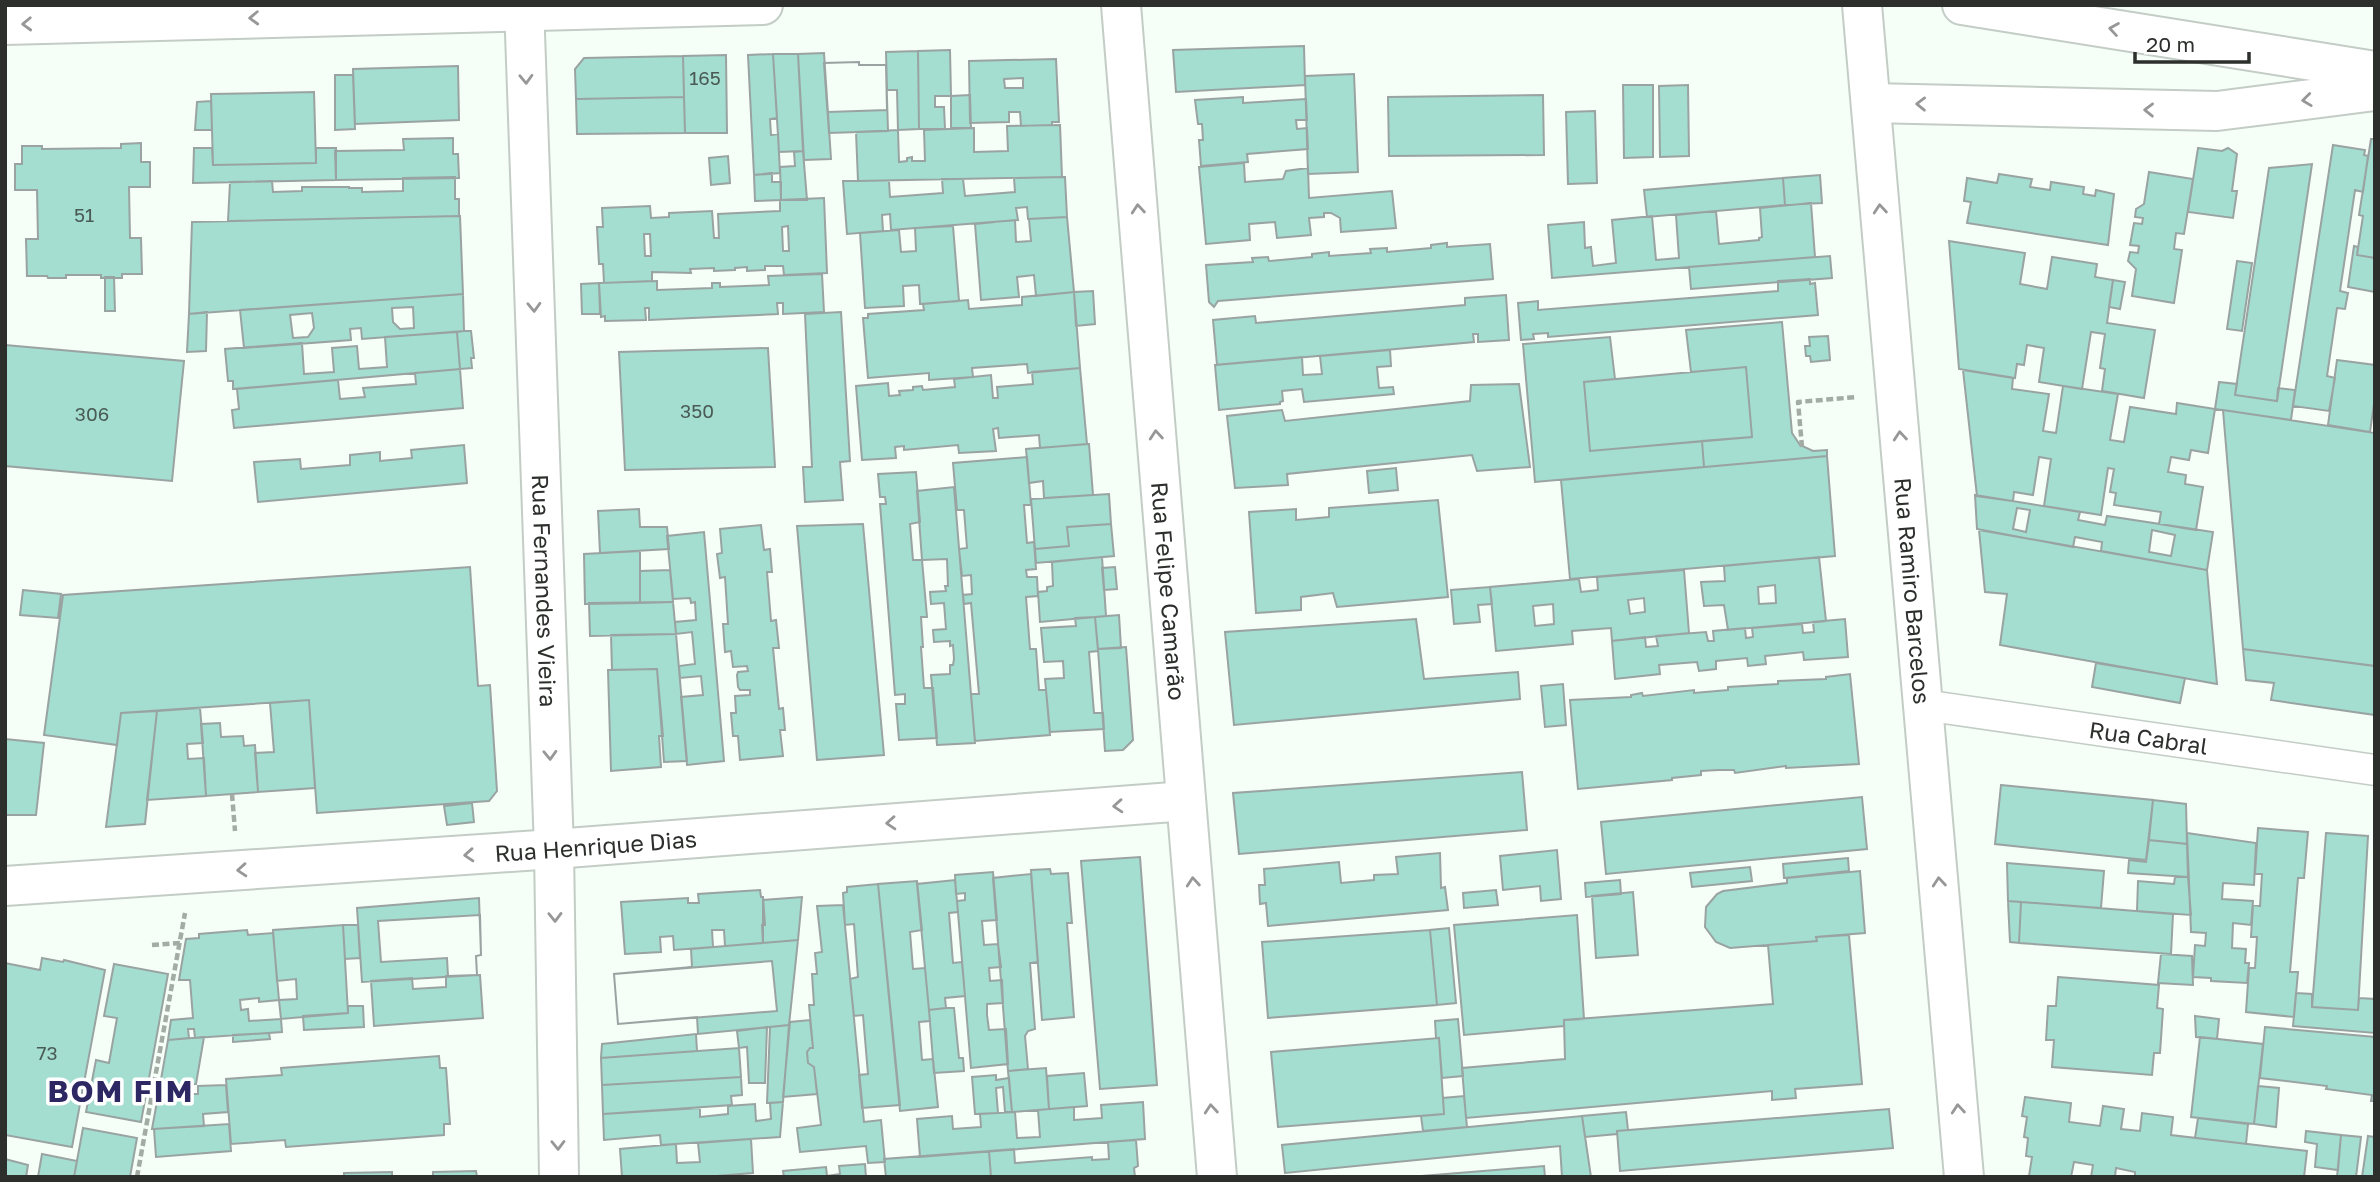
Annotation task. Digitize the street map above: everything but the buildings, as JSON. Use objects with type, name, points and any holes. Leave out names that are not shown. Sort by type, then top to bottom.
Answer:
[{"type":"street","points":[[5,25],[524,8],[763,5]]},
{"type":"street","name":"Rua Felipe Camarão","points":[[1121,5],[1217,1177]]},
{"type":"street","name":"Rua Ramiro Barcelos","points":[[1863,5],[1964,1177]]},
{"type":"street","points":[[1962,5],[2375,71]]},
{"type":"street","name":"Rua Fernandes Vieira","points":[[524,8],[554,849],[559,1177]]},
{"type":"street","points":[[1870,90],[2217,111],[2375,92]]},
{"type":"street","name":"Rua Cabral","points":[[1923,705],[2375,770]]},
{"type":"street","name":"Rua Henrique Dias","points":[[5,886],[554,849],[1186,801]]},
{"type":"path","points":[[1802,447],[1798,402],[1896,394]]},
{"type":"path","points":[[137,1177],[180,943],[152,945]]},
{"type":"district","name":"BOM FIM","points":[[121,1091]]}]
